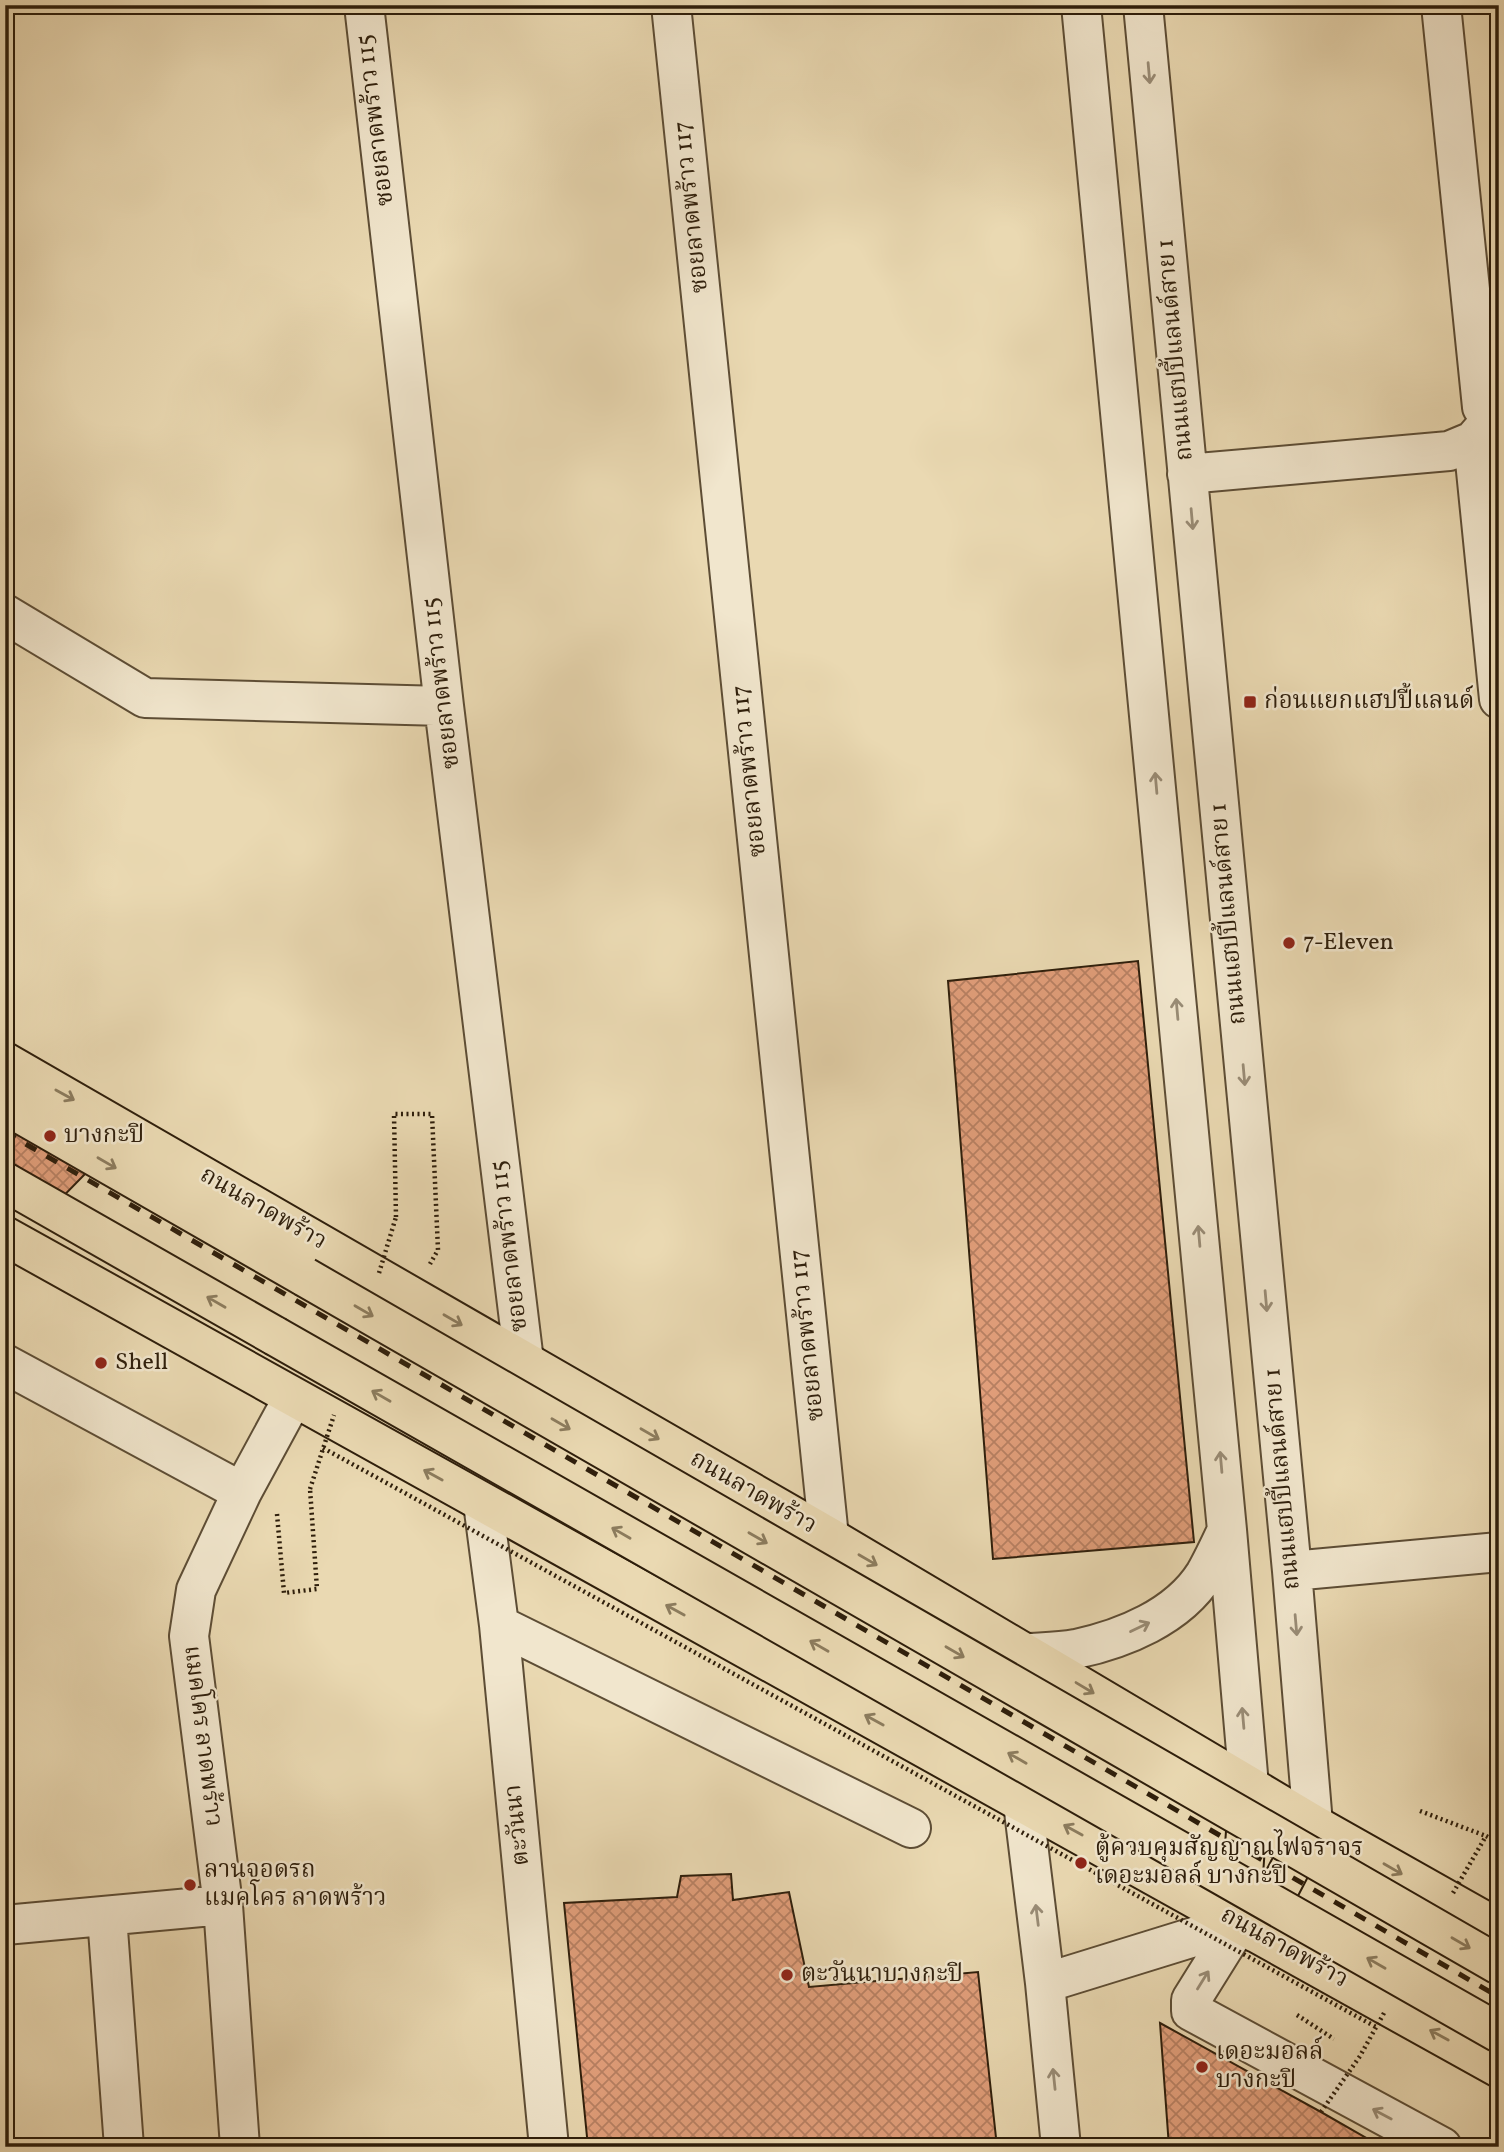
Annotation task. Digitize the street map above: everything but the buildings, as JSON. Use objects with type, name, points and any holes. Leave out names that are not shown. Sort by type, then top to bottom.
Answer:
[{"type":"main road","name":"ถนนลาดพร้าว","points":[[5,1062],[829,1537],[1313,1824],[1499,1930]]},
{"type":"main road","points":[[5,1105],[1499,1965]]},
{"type":"main road","points":[[5,1182],[1499,2033]]},
{"type":"main road","name":"ถนนลาดพร้าว","points":[[5,1236],[1499,2068]]},
{"type":"main road","points":[[1248,1928],[1249,1786]]},
{"type":"main road","points":[[1248,1928],[1313,1824]]},
{"type":"street","name":"ซอยลาดพร้าว 115","points":[[363,5],[444,706],[524,1361]]},
{"type":"street","name":"ซอยลาดพร้าว 117","points":[[671,5],[829,1537]]},
{"type":"street","points":[[1081,5],[1227,1530],[1249,1786]]},
{"type":"street","name":"ถนนแฮปปี้แลนด์สาย 1","points":[[1143,5],[1292,1571],[1313,1824]]},
{"type":"street","points":[[1187,474],[1449,451],[1473,441],[1498,412],[1482,407],[1441,5]]},
{"type":"street","points":[[1473,441],[1499,699]]},
{"type":"street","points":[[5,614],[145,698],[444,706]]},
{"type":"street","points":[[5,1364],[259,1497]]},
{"type":"street","name":"แมคโคร ลาดพร้าว","points":[[240,2147],[223,1905],[189,1636],[196,1590],[259,1497],[293,1398]]},
{"type":"street","name":"ตะวันนา","points":[[483,1503],[499,1625],[549,2147]]},
{"type":"street","points":[[1027,1653],[1073,1650],[1146,1625],[1180,1602],[1204,1576],[1227,1530]]},
{"type":"street","points":[[1292,1571],[1499,1552]]},
{"type":"street","points":[[499,1625],[911,1828]]},
{"type":"street","points":[[1023,1803],[1045,1983],[1061,2147]]},
{"type":"street","points":[[5,1926],[223,1905]]},
{"type":"street","points":[[107,1916],[124,2147]]},
{"type":"street","points":[[1045,1983],[1248,1928]]},
{"type":"street","points":[[1248,1928],[1191,2000],[1191,2011],[1442,2147]]},
{"type":"path","points":[[396,1217],[394,1114],[432,1114],[438,1251]]},
{"type":"path","points":[[323,1448],[1376,2027]]},
{"type":"path","points":[[259,1497],[284,1593],[317,1589],[310,1489]]},
{"type":"path","points":[[1420,1811],[1486,1836]]},
{"type":"path","points":[[1297,2015],[1339,2043]]},
{"type":"path","points":[[1349,2050],[1360,2056]]},
{"type":"railway","points":[[5,1132],[1499,1997]]},
{"type":"place","name":"ก่อนแยกแฮปปี้แลนด์","points":[[1250,702]]},
{"type":"place","name":"7-Eleven","points":[[1289,943]]},
{"type":"place","name":"บางกะปิ","points":[[50,1136]]},
{"type":"place","name":"Shell","points":[[101,1363]]},
{"type":"place","name":"ตู้ควบคุมสัญญาณไฟจราจร เดอะมอลล์ บางกะปิ","points":[[1081,1863]]},
{"type":"place","name":"ลานจอดรถ แมคโคร ลาดพร้าว","points":[[190,1885]]},
{"type":"place","name":"ตะวันนาบางกะปิ","points":[[787,1975]]},
{"type":"place","name":"เดอะมอลล์ บางกะปิ","points":[[1202,2067]]}]
